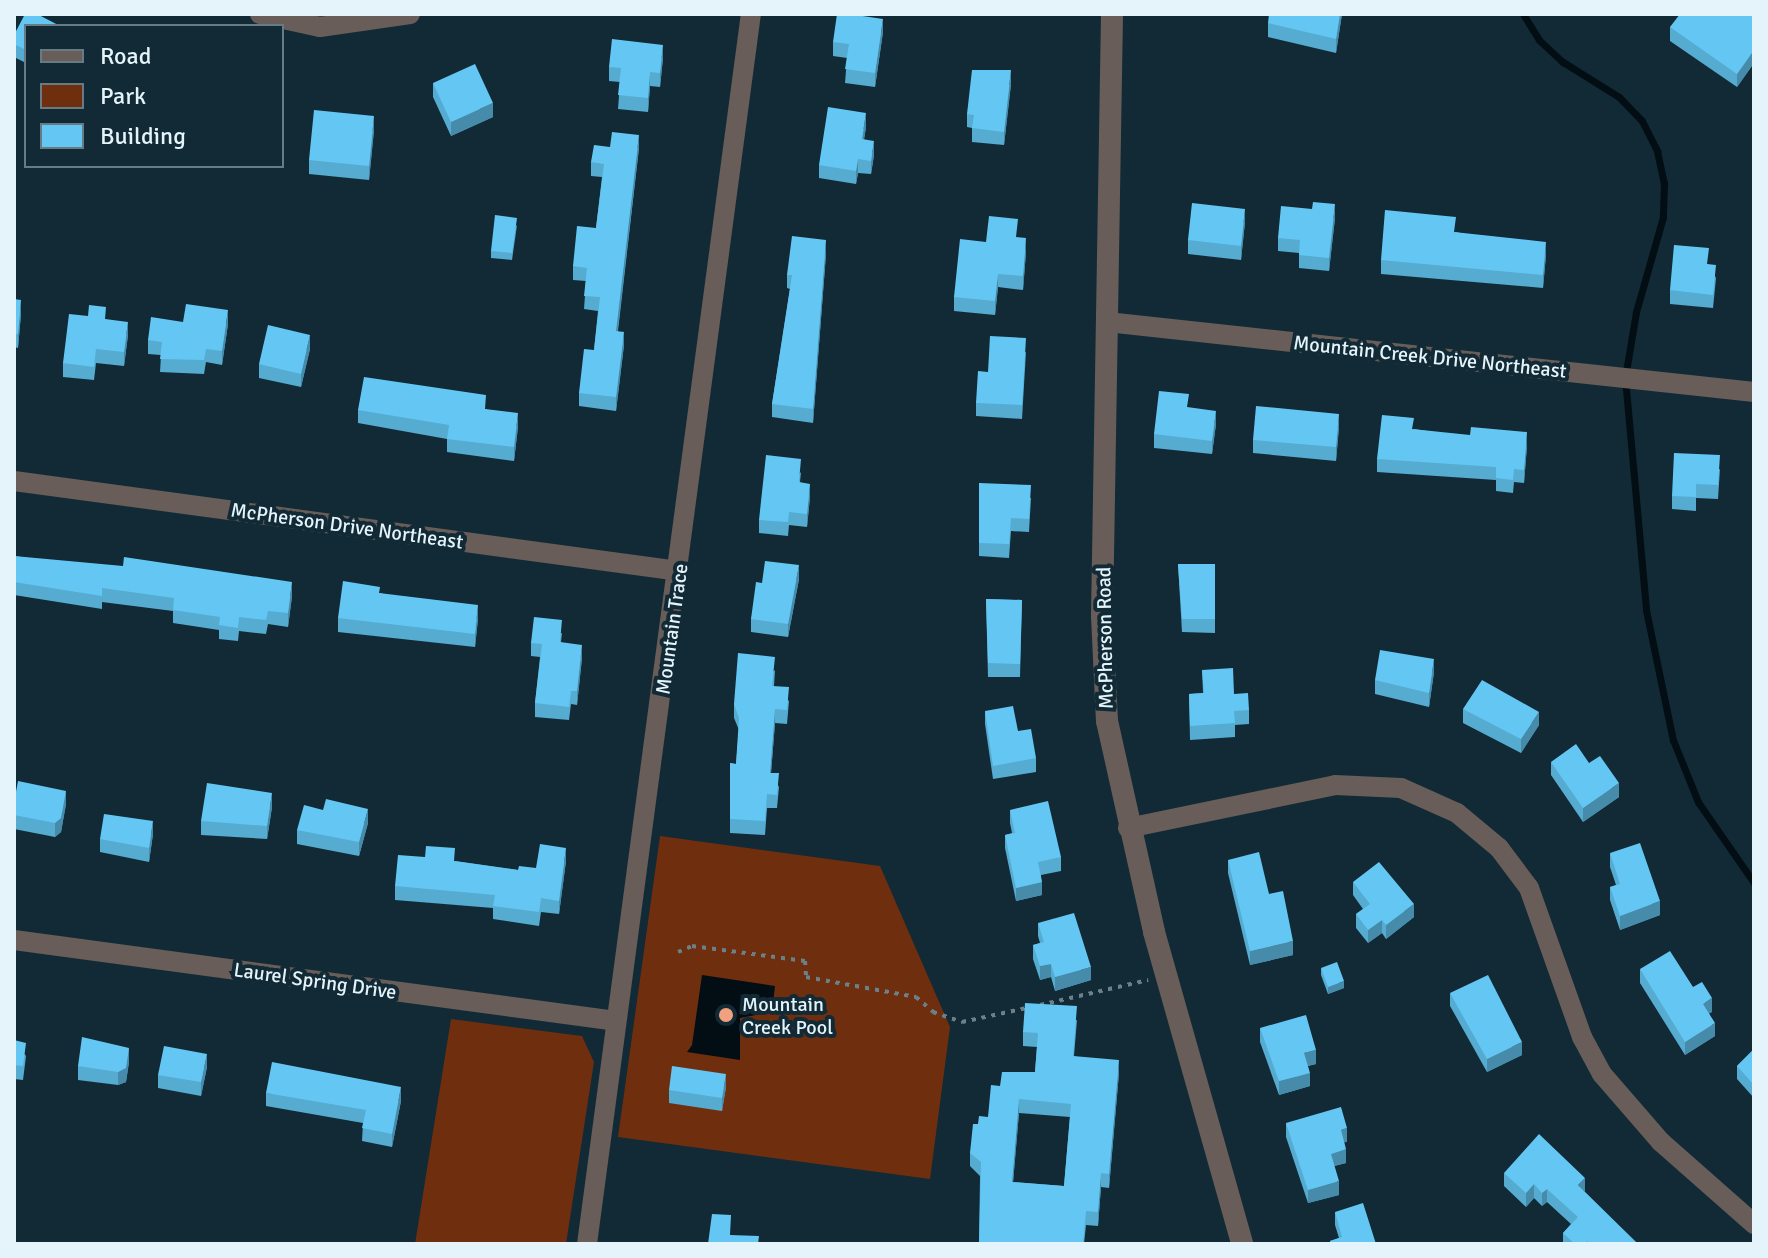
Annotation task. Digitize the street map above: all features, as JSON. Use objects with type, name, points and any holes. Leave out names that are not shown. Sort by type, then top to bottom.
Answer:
[{"type":"street","points":[[260,14],[320,27],[410,14]]},
{"type":"street","name":"Mountain Trace","points":[[587,1244],[680,571],[751,14]]},
{"type":"street","name":"McPherson Road","points":[[1112,14],[1103,671],[1128,828],[1166,976],[1242,1244]]},
{"type":"street","name":"Mountain Creek Drive Northeast","points":[[1107,322],[1754,392]]},
{"type":"street","name":"McPherson Drive Northeast","points":[[14,481],[680,571]]},
{"type":"street","points":[[1128,828],[1335,785],[1401,788],[1457,813],[1499,848],[1529,888],[1582,1037],[1602,1074],[1661,1142],[1754,1224]]},
{"type":"street","name":"Laurel Spring Drive","points":[[14,940],[616,1021]]},
{"type":"path","points":[[678,952],[692,946],[805,961],[806,977],[916,997],[933,1012],[962,1022],[1166,976]]},
{"type":"green space","points":[[660,836],[880,866],[950,1027],[930,1179],[618,1137]]},
{"type":"green space","points":[[451,1019],[582,1036],[594,1062],[566,1244],[415,1244]]},
{"type":"shaded area","name":"Mountain Creek Pool","points":[[702,975],[775,986],[772,1012],[740,1018],[740,1060],[687,1052],[692,1045]]},
{"type":"building","points":[[25,14],[37,14],[56,24],[24,24],[24,49],[14,44],[14,35]]},
{"type":"building","points":[[837,14],[883,19],[875,73],[845,69],[849,44],[833,42]]},
{"type":"building","points":[[1269,14],[1340,14],[1336,39],[1268,23]]},
{"type":"building","points":[[1680,14],[1750,14],[1754,17],[1754,50],[1737,74],[1670,27]]},
{"type":"building","points":[[612,39],[663,45],[660,73],[650,72],[648,98],[618,95],[621,68],[609,67]]},
{"type":"building","points":[[475,64],[493,103],[451,122],[433,83]]},
{"type":"building","points":[[972,70],[1011,70],[1004,132],[972,128],[974,115],[967,114]]},
{"type":"building","points":[[828,107],[866,113],[862,139],[874,141],[871,161],[858,159],[856,171],[819,165]]},
{"type":"building","points":[[314,110],[374,116],[369,166],[309,160]]},
{"type":"building","points":[[612,132],[639,135],[616,331],[624,332],[616,397],[579,393],[584,349],[594,350],[600,297],[584,296],[587,268],[573,266],[577,226],[596,228],[604,164],[591,162],[594,145],[610,147]]},
{"type":"building","points":[[1313,202],[1335,204],[1329,258],[1299,255],[1300,240],[1278,238],[1281,206],[1312,209]]},
{"type":"building","points":[[1192,203],[1245,209],[1241,246],[1188,240]]},
{"type":"building","points":[[1385,210],[1456,217],[1454,232],[1546,242],[1543,275],[1381,260]]},
{"type":"building","points":[[495,215],[517,218],[512,253],[491,251]]},
{"type":"building","points":[[989,216],[1018,219],[1016,237],[1026,238],[1023,276],[998,274],[995,301],[954,297],[960,239],[986,242]]},
{"type":"building","points":[[792,236],[826,240],[813,409],[772,404],[792,275],[787,275]]},
{"type":"building","points":[[1674,245],[1709,248],[1707,264],[1716,265],[1713,295],[1670,290]]},
{"type":"building","points":[[14,299],[21,300],[18,334],[14,334]]},
{"type":"building","points":[[186,304],[228,310],[222,351],[206,349],[204,360],[160,359],[162,342],[148,340],[151,317],[183,322]]},
{"type":"building","points":[[89,305],[106,307],[105,319],[128,322],[124,352],[96,349],[94,367],[63,363],[69,314],[88,316]]},
{"type":"building","points":[[268,325],[310,335],[301,374],[259,364]]},
{"type":"building","points":[[990,336],[1026,338],[1022,405],[976,403],[978,371],[988,372]]},
{"type":"building","points":[[364,377],[486,395],[485,409],[518,413],[514,447],[447,439],[449,425],[358,410]]},
{"type":"building","points":[[1159,391],[1189,394],[1187,407],[1216,411],[1212,441],[1154,434]]},
{"type":"building","points":[[1256,406],[1339,414],[1336,447],[1253,440]]},
{"type":"building","points":[[1382,415],[1414,418],[1412,429],[1470,435],[1471,427],[1527,432],[1524,470],[1514,469],[1513,480],[1496,478],[1496,467],[1377,459]]},
{"type":"building","points":[[1674,453],[1720,455],[1718,485],[1696,484],[1696,497],[1672,496]]},
{"type":"building","points":[[766,455],[801,459],[799,482],[810,484],[807,514],[789,512],[788,522],[759,520]]},
{"type":"building","points":[[979,483],[1031,485],[1029,519],[1011,518],[1009,544],[979,543]]},
{"type":"building","points":[[14,556],[123,566],[124,557],[292,582],[288,613],[268,611],[266,620],[239,617],[238,628],[219,625],[220,617],[173,610],[174,598],[102,588],[102,596],[14,582]]},
{"type":"building","points":[[765,561],[799,565],[788,624],[751,619],[756,582],[762,583]]},
{"type":"building","points":[[1178,564],[1215,564],[1215,619],[1182,619]]},
{"type":"building","points":[[343,581],[380,587],[379,593],[478,605],[475,634],[338,618]]},
{"type":"building","points":[[986,599],[1022,600],[1020,664],[988,663]]},
{"type":"building","points":[[534,617],[562,620],[560,642],[582,645],[577,691],[571,691],[569,707],[535,703],[542,644],[531,643]]},
{"type":"building","points":[[1380,650],[1434,659],[1429,693],[1375,680]]},
{"type":"building","points":[[738,653],[775,657],[772,686],[789,687],[787,710],[775,709],[770,773],[779,773],[777,795],[767,794],[765,821],[730,819],[730,763],[736,764],[739,718],[734,704]]},
{"type":"building","points":[[1233,668],[1234,694],[1248,693],[1249,710],[1234,711],[1235,723],[1190,726],[1189,694],[1204,693],[1202,670]]},
{"type":"building","points":[[1482,680],[1539,712],[1521,739],[1463,709]]},
{"type":"building","points":[[1013,706],[1018,731],[1031,729],[1036,758],[993,766],[985,711]]},
{"type":"building","points":[[1576,744],[1589,763],[1600,756],[1619,783],[1583,808],[1551,762]]},
{"type":"building","points":[[18,781],[66,791],[61,818],[55,823],[14,815]]},
{"type":"building","points":[[207,783],[272,793],[267,826],[201,821]]},
{"type":"building","points":[[326,799],[368,809],[359,842],[297,830],[304,805],[323,810]]},
{"type":"building","points":[[1048,801],[1061,857],[1038,862],[1042,882],[1016,888],[1005,835],[1015,833],[1010,810]]},
{"type":"building","points":[[104,814],[153,821],[149,848],[100,839]]},
{"type":"building","points":[[1640,843],[1660,901],[1620,916],[1610,887],[1620,884],[1610,853]]},
{"type":"building","points":[[540,844],[566,848],[559,901],[541,898],[539,912],[493,906],[495,895],[395,886],[398,855],[425,857],[426,846],[455,848],[454,861],[518,870],[519,866],[536,868]]},
{"type":"building","points":[[1259,852],[1269,894],[1283,891],[1293,941],[1250,951],[1228,860]]},
{"type":"building","points":[[1379,862],[1414,904],[1386,925],[1382,920],[1368,930],[1356,914],[1370,904],[1353,882]]},
{"type":"building","points":[[1074,913],[1091,967],[1055,977],[1051,964],[1040,966],[1033,945],[1044,942],[1038,923]]},
{"type":"building","points":[[1670,951],[1693,987],[1702,982],[1712,998],[1703,1004],[1715,1023],[1685,1042],[1640,969]]},
{"type":"building","points":[[1337,962],[1344,981],[1328,987],[1321,968]]},
{"type":"building","points":[[1488,975],[1522,1042],[1487,1059],[1450,993]]},
{"type":"building","points":[[1025,1003],[1077,1006],[1073,1056],[1119,1060],[1109,1174],[1101,1173],[1098,1212],[1086,1211],[1083,1244],[979,1244],[981,1162],[970,1153],[973,1124],[978,1124],[979,1116],[988,1117],[991,1085],[1000,1086],[1002,1072],[1035,1072],[1038,1033],[1023,1032]],"holes":[[[1019,1099],[1071,1104],[1064,1186],[1012,1182]]]},
{"type":"building","points":[[1306,1015],[1316,1050],[1304,1053],[1310,1073],[1279,1081],[1260,1028]]},
{"type":"building","points":[[82,1037],[129,1048],[126,1068],[118,1072],[78,1066]]},
{"type":"building","points":[[14,1040],[26,1043],[23,1066],[14,1065]]},
{"type":"building","points":[[164,1046],[207,1054],[201,1082],[158,1075]]},
{"type":"building","points":[[1754,1049],[1754,1085],[1737,1066]]},
{"type":"building","points":[[272,1062],[401,1087],[392,1134],[362,1128],[366,1110],[266,1093]]},
{"type":"building","points":[[672,1066],[726,1074],[722,1098],[669,1090]]},
{"type":"building","points":[[1341,1107],[1347,1128],[1341,1130],[1346,1149],[1331,1154],[1339,1181],[1308,1190],[1286,1123]]},
{"type":"building","points":[[1539,1134],[1585,1178],[1578,1185],[1638,1244],[1590,1244],[1587,1241],[1575,1244],[1563,1233],[1578,1217],[1547,1189],[1542,1193],[1534,1184],[1526,1193],[1504,1173]]},
{"type":"building","points":[[1363,1203],[1376,1244],[1331,1244],[1330,1241],[1342,1237],[1335,1212]]},
{"type":"building","points":[[712,1214],[731,1215],[730,1235],[759,1236],[758,1244],[708,1244]]},
{"type":"waterway","points":[[1523,14],[1539,40],[1563,62],[1619,97],[1642,121],[1657,151],[1664,183],[1663,217],[1636,312],[1625,378],[1646,610],[1673,740],[1698,802],[1754,883]]},
{"type":"place","name":"Mountain Creek Pool","points":[[726,1015]]}]
